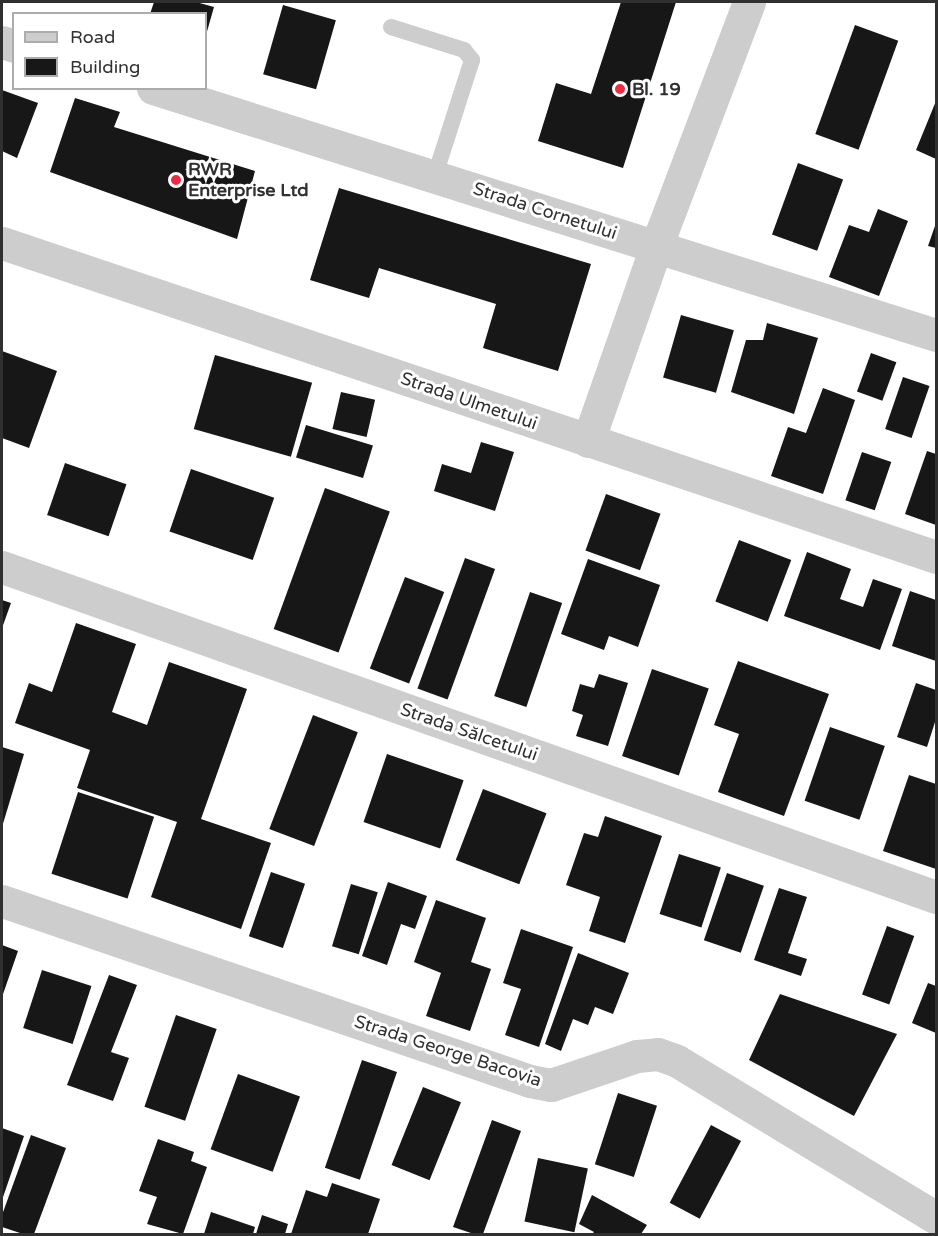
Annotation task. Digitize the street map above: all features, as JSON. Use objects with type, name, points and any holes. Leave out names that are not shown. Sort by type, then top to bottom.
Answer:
[{"type":"street","points":[[588,441],[656,247],[749,2]]},
{"type":"street","name":"Strada Cornetului","points":[[159,90],[435,175],[936,335]]},
{"type":"street","name":"Strada Ulmetului","points":[[2,243],[936,557]]},
{"type":"street","name":"Strada Sălcetului","points":[[2,567],[936,897]]},
{"type":"street","name":"Strada George Bacovia","points":[[2,901],[530,1081],[550,1085],[637,1056],[658,1054],[677,1061],[936,1218]]},
{"type":"lane","points":[[391,27],[464,50],[472,60],[435,175]]},
{"type":"building","points":[[154,2],[196,2],[214,7],[207,32],[207,12],[151,12]]},
{"type":"building","name":"Bl. 19","points":[[621,2],[676,2],[623,168],[538,141],[556,83],[591,94]]},
{"type":"building","points":[[283,5],[336,20],[316,89],[263,74]]},
{"type":"building","points":[[855,25],[898,41],[859,150],[815,134]]},
{"type":"building","points":[[2,90],[38,103],[17,158],[2,151]]},
{"type":"building","name":"RWR Enterprise Ltd","points":[[75,98],[120,112],[114,127],[255,171],[237,239],[50,172]]},
{"type":"building","points":[[936,101],[936,159],[916,150]]},
{"type":"building","points":[[798,163],[843,179],[817,251],[772,234]]},
{"type":"building","points":[[339,188],[591,264],[558,371],[483,348],[496,304],[379,268],[369,298],[310,280]]},
{"type":"building","points":[[878,209],[908,221],[879,296],[829,277],[849,225],[869,232]]},
{"type":"building","points":[[936,223],[936,248],[928,246]]},
{"type":"building","points":[[681,315],[734,330],[716,393],[663,377]]},
{"type":"building","points":[[767,323],[818,338],[794,414],[731,392],[746,340],[763,340]]},
{"type":"building","points":[[2,351],[57,371],[29,448],[2,438]]},
{"type":"building","points":[[871,353],[896,362],[882,401],[857,392]]},
{"type":"building","points":[[215,355],[312,383],[291,457],[194,429]]},
{"type":"building","points":[[903,377],[929,386],[912,438],[885,429]]},
{"type":"building","points":[[823,388],[855,400],[823,494],[771,476],[788,427],[806,433]]},
{"type":"building","points":[[341,392],[375,400],[367,437],[332,429]]},
{"type":"building","points":[[306,425],[373,445],[363,478],[296,458]]},
{"type":"building","points":[[481,442],[514,452],[495,511],[434,491],[442,464],[471,473]]},
{"type":"building","points":[[927,451],[936,454],[936,525],[905,514]]},
{"type":"building","points":[[862,452],[891,462],[875,510],[845,500]]},
{"type":"building","points":[[65,463],[126,484],[109,536],[47,515]]},
{"type":"building","points":[[191,469],[274,498],[253,560],[170,531]]},
{"type":"building","points":[[325,488],[390,512],[339,653],[274,629]]},
{"type":"building","points":[[606,494],[661,514],[640,570],[585,550]]},
{"type":"building","points":[[739,540],[791,560],[768,622],[715,602]]},
{"type":"building","points":[[807,552],[851,569],[840,599],[863,607],[873,579],[902,589],[880,650],[784,616]]},
{"type":"building","points":[[465,558],[495,569],[448,700],[417,689]]},
{"type":"building","points":[[588,559],[660,585],[638,647],[609,636],[604,650],[561,634]]},
{"type":"building","points":[[405,577],[444,592],[409,684],[370,668]]},
{"type":"building","points":[[910,591],[936,600],[936,661],[892,646]]},
{"type":"building","points":[[530,592],[562,603],[526,707],[494,696]]},
{"type":"building","points":[[2,600],[11,603],[2,628]]},
{"type":"building","points":[[76,623],[136,644],[112,712],[147,725],[169,662],[247,689],[201,819],[271,843],[241,929],[151,897],[177,822],[77,788],[90,750],[15,723],[29,683],[52,692]]},
{"type":"building","points":[[738,661],[829,694],[784,816],[718,792],[739,734],[714,725]]},
{"type":"building","points":[[652,669],[709,689],[679,776],[622,756]]},
{"type":"building","points":[[599,674],[628,683],[608,746],[576,736],[583,715],[572,711],[580,684],[594,688]]},
{"type":"building","points":[[916,683],[936,690],[936,719],[927,747],[897,737]]},
{"type":"building","points":[[313,715],[358,732],[314,846],[269,829]]},
{"type":"building","points":[[830,727],[885,746],[859,820],[805,801]]},
{"type":"building","points":[[2,747],[24,754],[2,827]]},
{"type":"building","points":[[387,754],[464,780],[440,848],[364,822]]},
{"type":"building","points":[[909,775],[936,784],[936,869],[883,851]]},
{"type":"building","points":[[483,789],[546,813],[519,884],[456,860]]},
{"type":"building","points":[[78,792],[154,817],[128,899],[51,874]]},
{"type":"building","points":[[605,816],[662,836],[625,943],[589,931],[600,897],[566,885],[584,833],[598,837]]},
{"type":"building","points":[[679,854],[721,868],[701,928],[660,914]]},
{"type":"building","points":[[271,872],[305,884],[283,948],[249,936]]},
{"type":"building","points":[[727,873],[764,886],[741,953],[704,940]]},
{"type":"building","points":[[388,882],[427,896],[415,929],[401,924],[387,965],[362,956]]},
{"type":"building","points":[[351,884],[378,892],[359,954],[332,946]]},
{"type":"building","points":[[779,888],[807,897],[788,953],[807,959],[801,976],[754,960]]},
{"type":"building","points":[[436,900],[486,918],[471,962],[491,969],[470,1031],[426,1016],[441,973],[414,962]]},
{"type":"building","points":[[887,926],[914,936],[889,1005],[862,995]]},
{"type":"building","points":[[521,929],[573,947],[539,1047],[505,1035],[521,989],[503,983]]},
{"type":"building","points":[[2,945],[18,951],[2,997]]},
{"type":"building","points":[[578,953],[629,973],[613,1014],[595,1007],[588,1025],[573,1019],[561,1051],[545,1044]]},
{"type":"building","points":[[42,970],[91,986],[73,1044],[23,1028]]},
{"type":"building","points":[[109,975],[137,985],[111,1052],[129,1058],[113,1101],[67,1085]]},
{"type":"building","points":[[928,983],[936,986],[936,1033],[912,1023]]},
{"type":"building","points":[[780,994],[897,1034],[854,1116],[749,1060]]},
{"type":"building","points":[[176,1015],[217,1029],[185,1121],[144,1107]]},
{"type":"building","points":[[362,1060],[397,1072],[360,1180],[325,1168]]},
{"type":"building","points":[[238,1074],[300,1097],[273,1172],[211,1149]]},
{"type":"building","points":[[423,1087],[461,1102],[430,1180],[392,1165]]},
{"type":"building","points":[[618,1093],[657,1106],[634,1177],[595,1164]]},
{"type":"building","points":[[492,1120],[521,1131],[483,1234],[474,1234],[453,1227]]},
{"type":"building","points":[[711,1125],[741,1141],[700,1219],[670,1203]]},
{"type":"building","points":[[2,1128],[24,1136],[2,1200]]},
{"type":"building","points":[[31,1135],[66,1148],[34,1234],[23,1234],[2,1227],[2,1215]]},
{"type":"building","points":[[158,1139],[194,1152],[191,1161],[207,1167],[183,1234],[147,1224],[157,1197],[139,1191]]},
{"type":"building","points":[[538,1158],[588,1169],[574,1232],[524,1222]]},
{"type":"building","points":[[332,1183],[380,1199],[368,1234],[291,1234],[306,1190],[327,1197]]},
{"type":"building","points":[[592,1195],[647,1225],[641,1234],[592,1234],[594,1232],[579,1224]]},
{"type":"building","points":[[211,1212],[255,1227],[253,1234],[204,1234]]},
{"type":"building","points":[[262,1215],[288,1224],[285,1234],[256,1234]]},
{"type":"place","name":"Bl. 19","points":[[620,89]]},
{"type":"place","name":"RWR Enterprise Ltd","points":[[176,180]]}]
